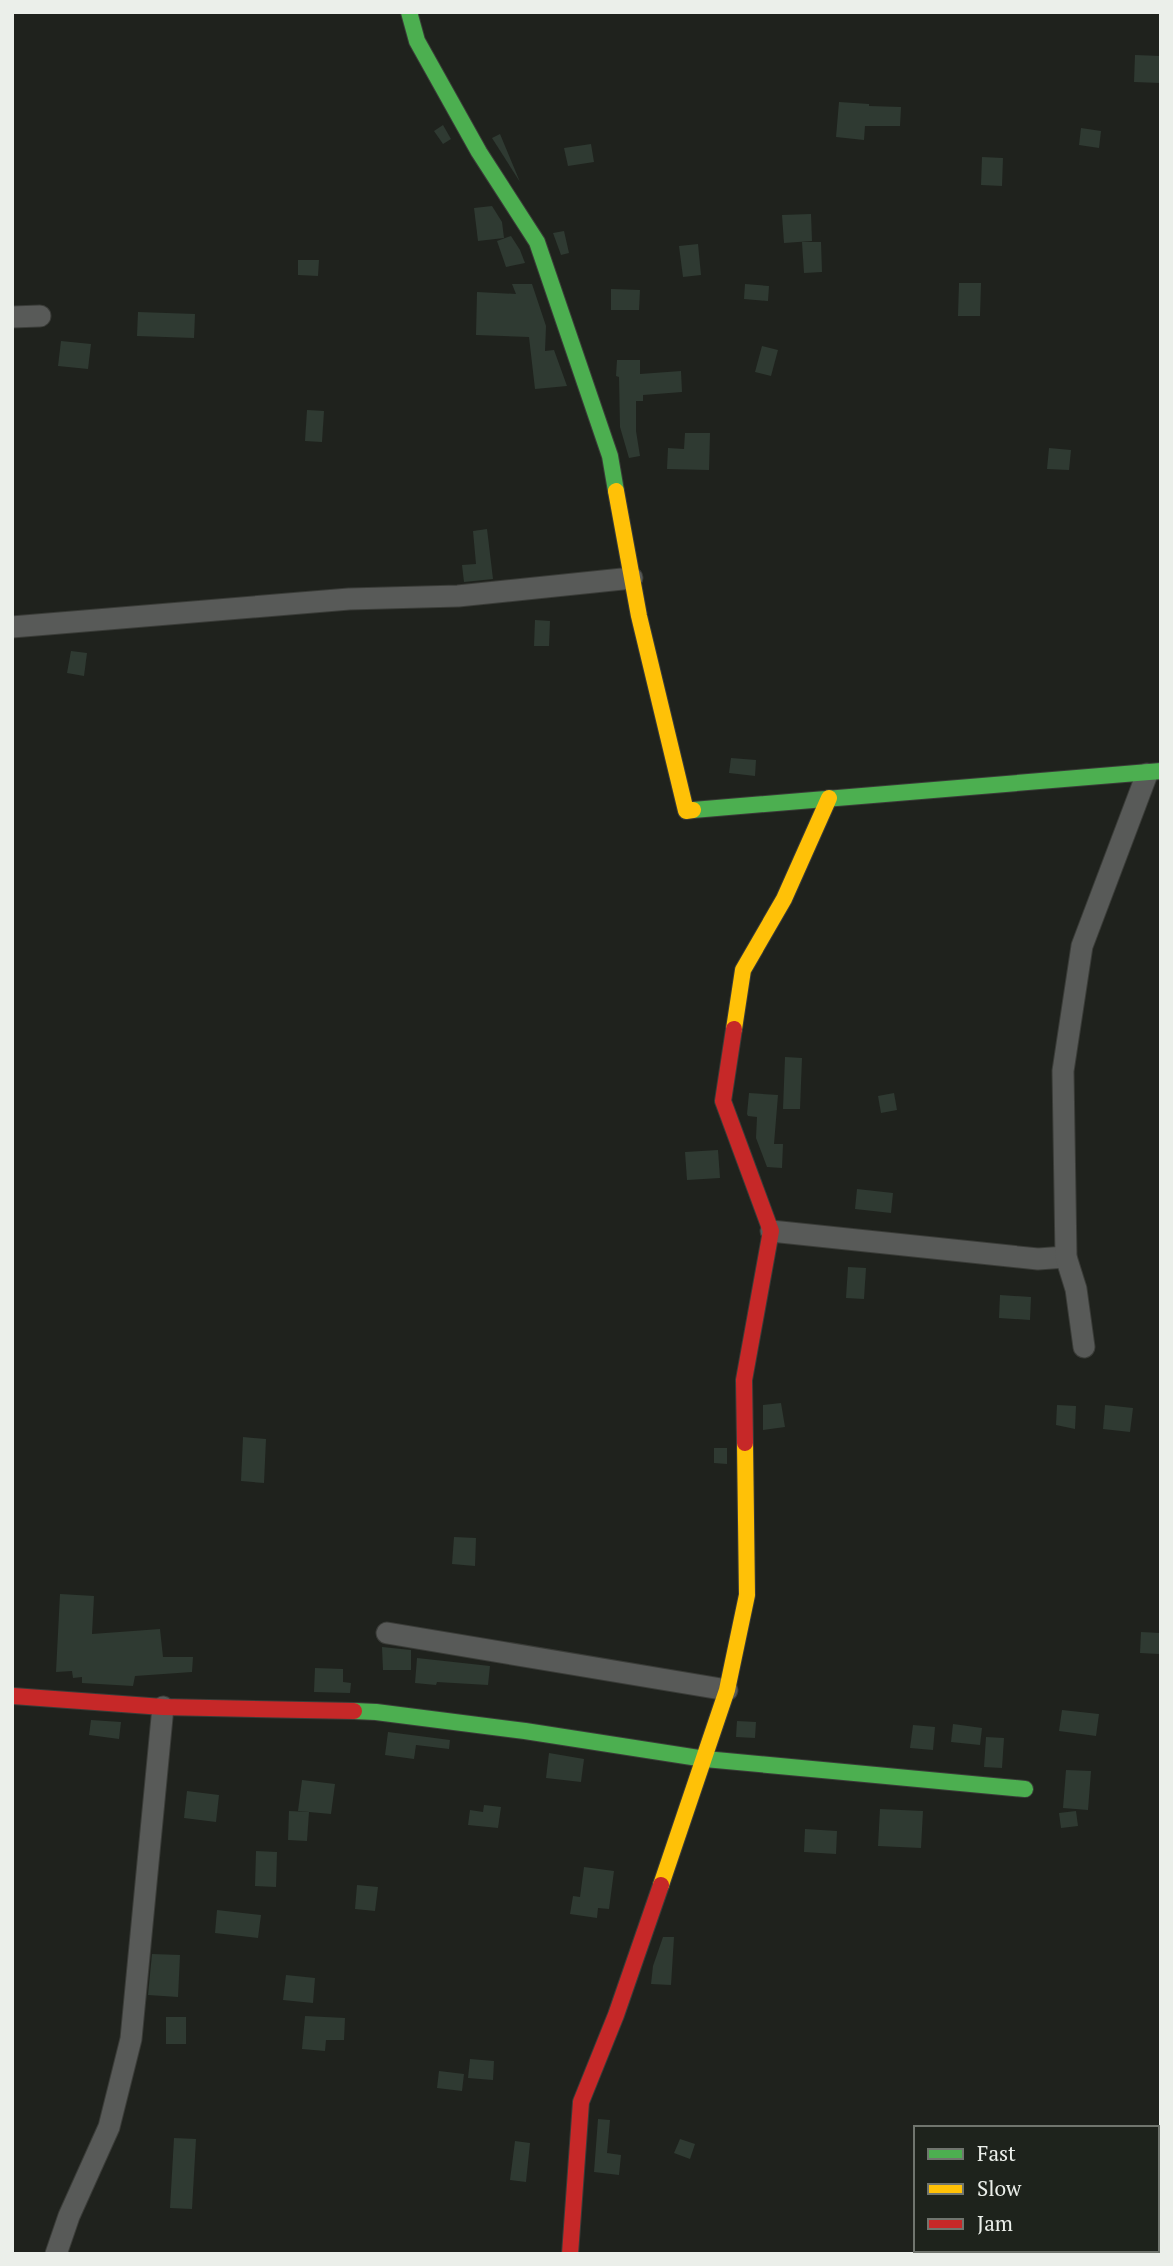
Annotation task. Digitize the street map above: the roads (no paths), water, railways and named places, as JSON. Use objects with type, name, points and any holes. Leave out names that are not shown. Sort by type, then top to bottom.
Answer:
[{"type":"street","points":[[409,12],[418,41],[479,152],[537,242],[610,456],[639,616],[685,811],[1154,773],[1082,946],[1063,1071],[1066,1257],[1076,1289],[1084,1347]]},
{"type":"street","points":[[12,317],[40,316]]},
{"type":"street","points":[[12,627],[349,599],[458,596],[632,578]]},
{"type":"street","points":[[570,2254],[581,2102],[616,2015],[705,1759],[727,1690],[747,1595],[744,1380],[771,1231],[723,1101],[743,970],[784,899],[829,798]]},
{"type":"street","points":[[771,1231],[1038,1259],[1066,1257]]},
{"type":"street","points":[[387,1633],[727,1690]]},
{"type":"street","points":[[13,1696],[163,1707],[376,1712],[524,1731],[705,1759],[1025,1789]]},
{"type":"street","points":[[56,2254],[69,2216],[109,2127],[131,2039],[163,1707]]}]
